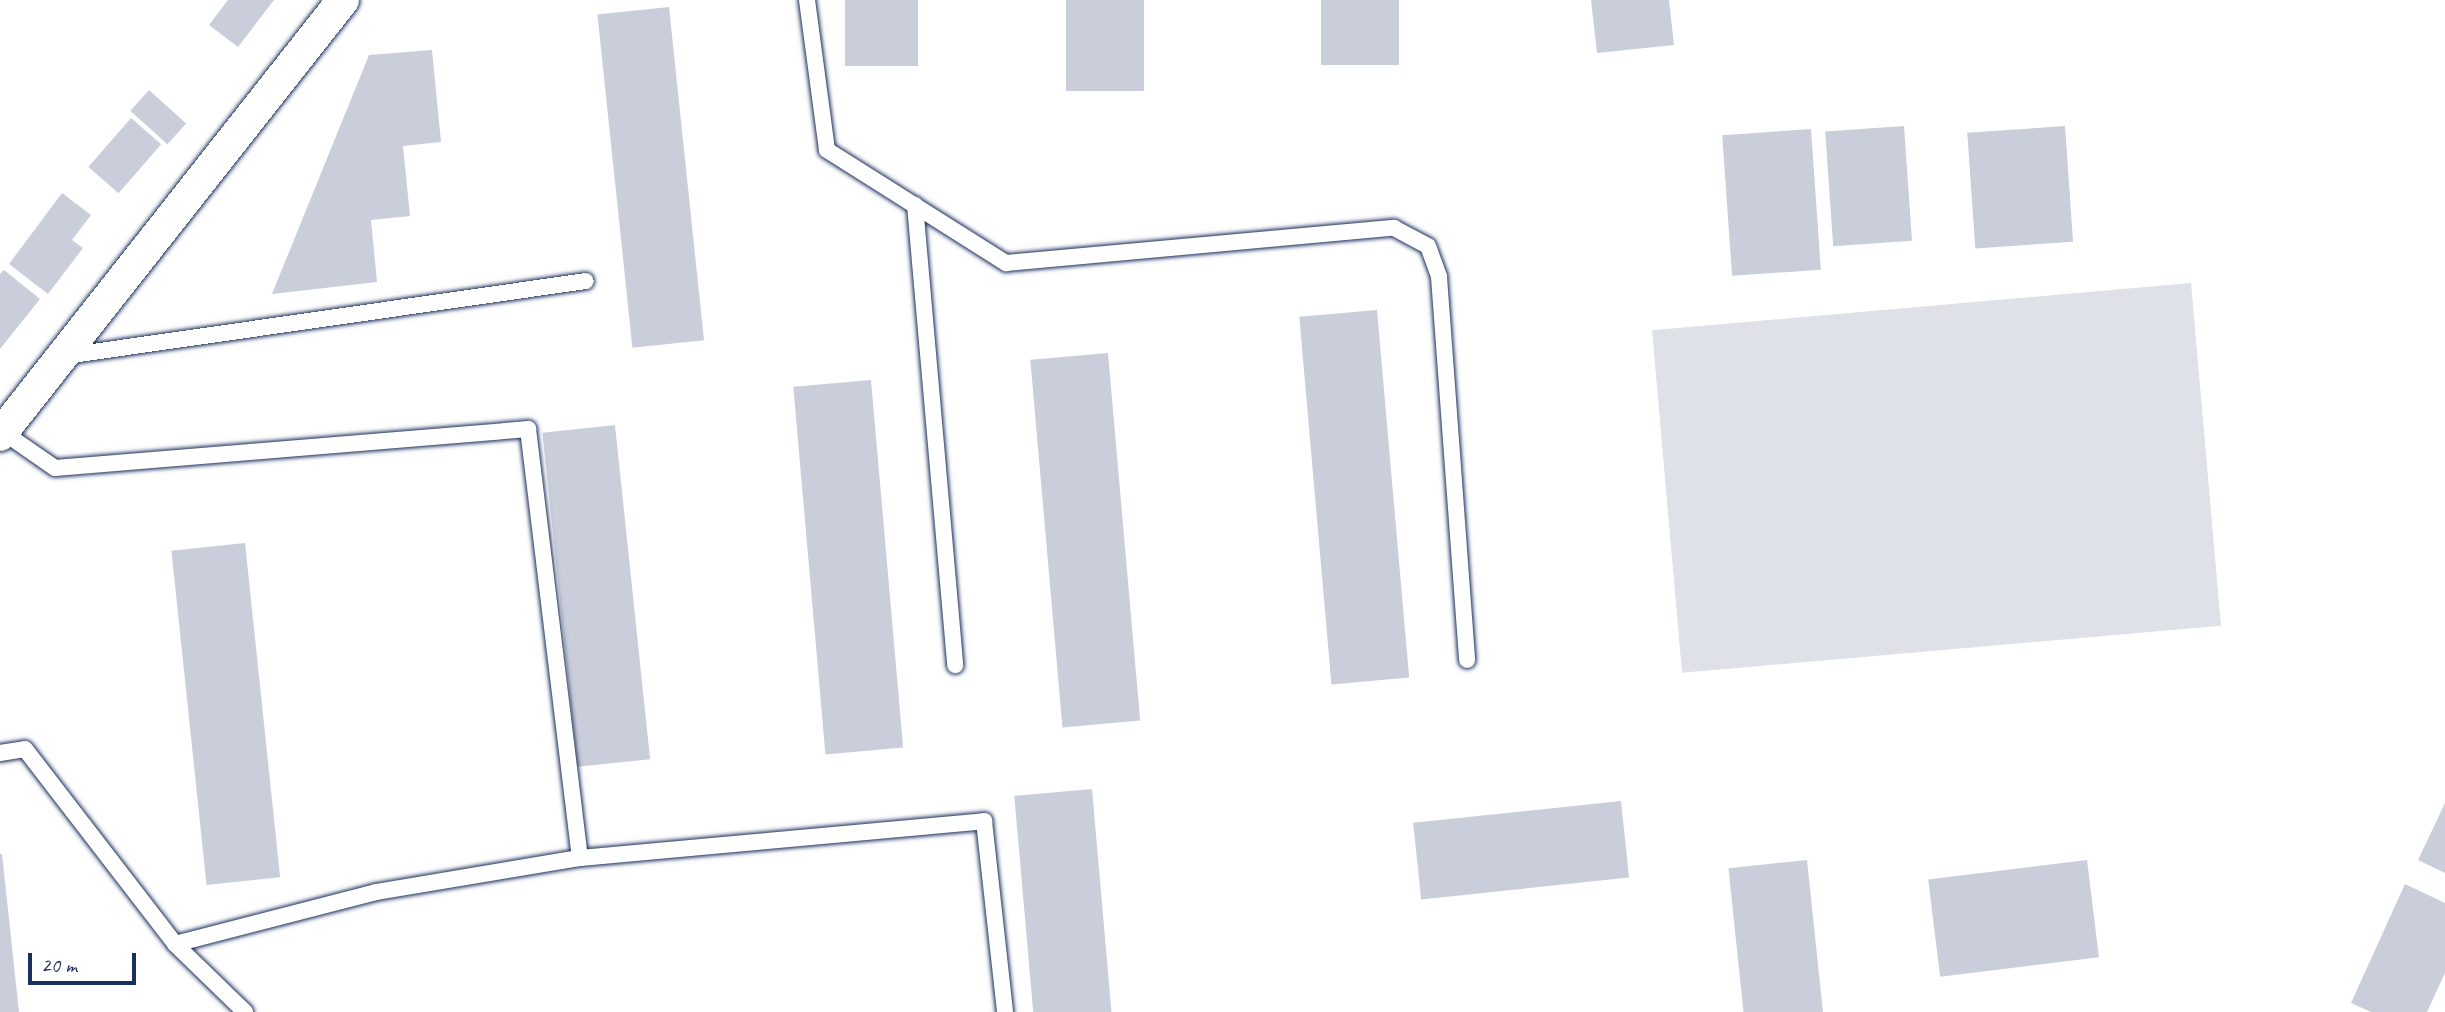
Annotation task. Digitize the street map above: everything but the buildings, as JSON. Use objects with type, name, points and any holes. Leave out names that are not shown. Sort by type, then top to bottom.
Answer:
[{"type":"street","points":[[1,433],[342,0]]},
{"type":"lane","points":[[807,0],[827,150],[1006,263],[1394,228],[1428,246],[1439,277],[1467,660]]},
{"type":"lane","points":[[915,205],[955,665]]},
{"type":"lane","points":[[63,356],[586,281]]},
{"type":"lane","points":[[1,433],[55,468],[528,429],[580,858]]},
{"type":"lane","points":[[0,753],[25,749],[175,944],[245,1012]]},
{"type":"lane","points":[[175,944],[376,892],[580,858],[984,821],[1005,1012]]},
{"type":"shaded area","points":[[2191,283],[2221,626],[1682,673],[1652,330]]}]
